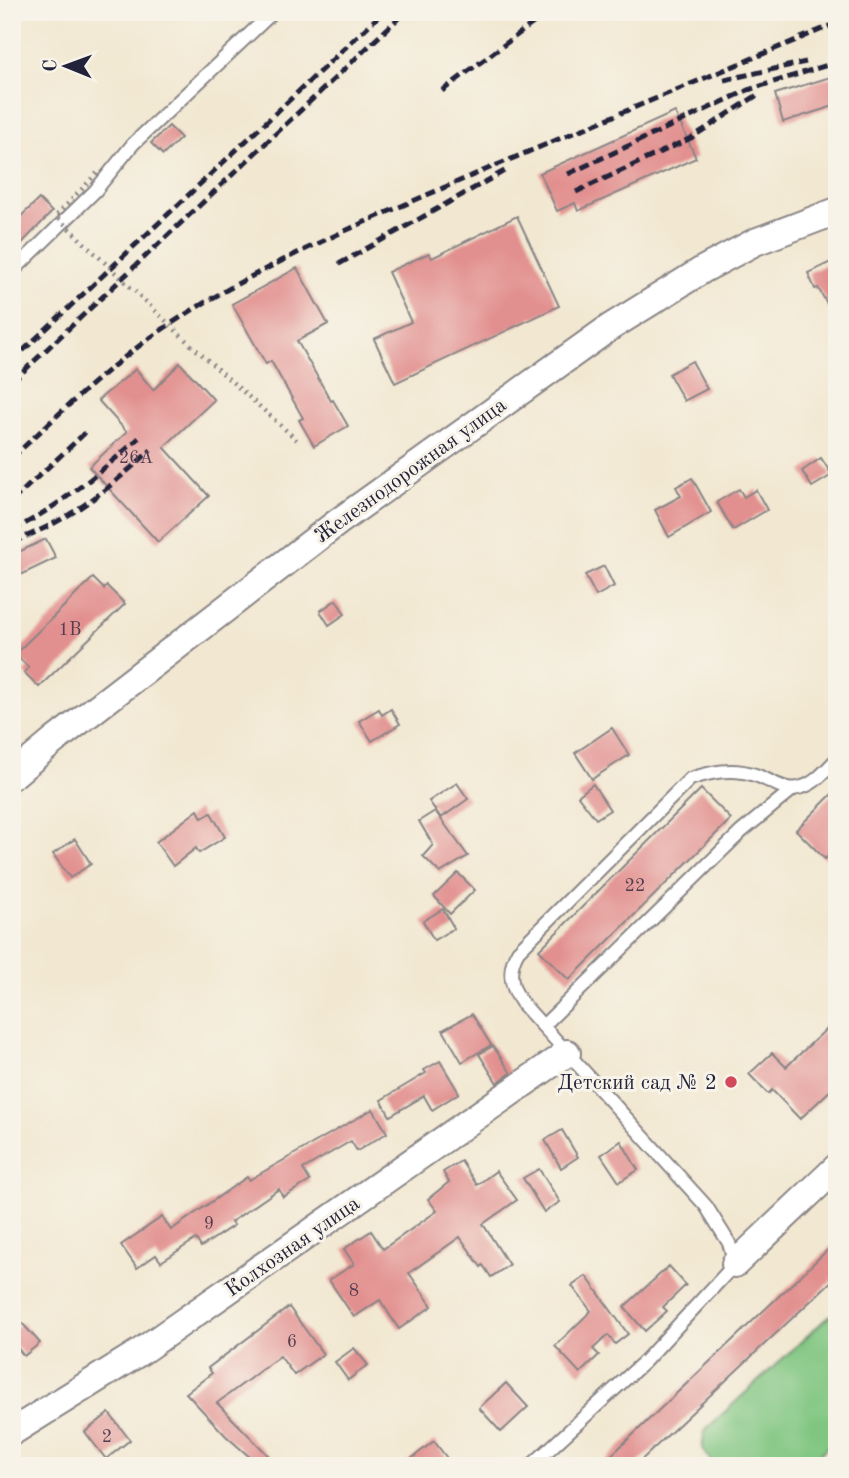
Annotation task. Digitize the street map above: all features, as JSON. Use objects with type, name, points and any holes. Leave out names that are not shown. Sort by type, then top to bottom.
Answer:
[{"type":"street","name":"Железнодорожная улица","points":[[12,776],[338,522],[609,328],[704,268],[755,242],[837,211]]},
{"type":"street","name":"Колхозная улица","points":[[12,1432],[140,1352],[567,1053]]},
{"type":"street","points":[[735,1264],[837,1167]]},
{"type":"lane","points":[[14,267],[95,191],[132,144],[273,12]]},
{"type":"lane","points":[[543,1026],[741,832],[793,789],[805,786],[817,778],[837,759]]},
{"type":"lane","points":[[531,1466],[645,1361],[735,1264],[729,1243],[706,1206],[522,1003],[512,983],[510,971],[517,951],[690,779],[720,771],[754,774],[779,786],[793,789]]},
{"type":"path","points":[[97,173],[56,216],[191,345],[298,441]]},
{"type":"green space","points":[[837,1314],[837,1438],[807,1466],[716,1466],[704,1449],[706,1429],[829,1316]]},
{"type":"building","points":[[837,75],[837,105],[783,122],[775,94]]},
{"type":"building","points":[[675,112],[696,158],[578,211],[575,203],[557,211],[540,173]]},
{"type":"building","points":[[169,126],[181,138],[163,155],[151,143]]},
{"type":"building","points":[[39,199],[52,212],[22,243],[12,233],[12,225]]},
{"type":"building","points":[[517,216],[559,306],[395,383],[374,339],[411,322],[388,272],[429,253],[432,258]]},
{"type":"building","points":[[837,259],[837,321],[818,288],[815,289],[808,273]]},
{"type":"building","points":[[297,268],[328,324],[297,341],[348,426],[314,446],[299,420],[303,418],[271,361],[266,364],[232,304]]},
{"type":"building","points":[[692,361],[707,389],[684,401],[669,374]]},
{"type":"building","points":[[180,363],[214,400],[164,447],[209,496],[158,542],[89,467],[127,432],[98,400],[136,369],[153,390]]},
{"type":"building","points":[[821,458],[832,475],[812,487],[802,471]]},
{"type":"building","points":[[692,478],[711,512],[669,537],[655,510],[681,496],[676,487]]},
{"type":"building","points":[[739,489],[744,497],[756,490],[767,510],[733,530],[717,502]]},
{"type":"building","points":[[46,539],[56,558],[12,579],[12,555]]},
{"type":"building","points":[[604,566],[614,586],[596,596],[585,575]]},
{"type":"building","points":[[93,578],[104,589],[107,586],[125,604],[39,687],[24,672],[29,668],[15,654]]},
{"type":"building","points":[[336,600],[345,614],[329,625],[320,611]]},
{"type":"building","points":[[379,709],[382,715],[391,709],[400,724],[372,741],[359,721]]},
{"type":"building","points":[[612,728],[629,755],[592,779],[575,753]]},
{"type":"building","points":[[457,783],[468,799],[441,818],[429,801]]},
{"type":"building","points":[[593,784],[610,810],[596,819],[578,796]]},
{"type":"building","points":[[701,789],[731,819],[569,980],[539,950]]},
{"type":"building","points":[[837,789],[837,848],[825,859],[796,830]]},
{"type":"building","points":[[198,810],[202,818],[211,813],[225,837],[199,853],[196,848],[173,866],[156,842]]},
{"type":"building","points":[[435,811],[468,856],[440,873],[423,856],[433,845],[419,821]]},
{"type":"building","points":[[75,839],[91,864],[70,878],[53,854]]},
{"type":"building","points":[[458,873],[475,890],[450,914],[434,896]]},
{"type":"building","points":[[443,909],[454,928],[434,940],[423,921]]},
{"type":"building","points":[[472,1014],[491,1045],[462,1062],[443,1030]]},
{"type":"building","points":[[837,1019],[837,1084],[800,1119],[772,1090],[768,1094],[749,1074],[772,1053],[786,1067]]},
{"type":"building","points":[[493,1046],[511,1073],[497,1083],[479,1054]]},
{"type":"building","points":[[440,1061],[459,1093],[432,1110],[424,1096],[390,1116],[381,1100],[426,1073],[424,1070]]},
{"type":"building","points":[[373,1109],[387,1133],[357,1151],[351,1141],[303,1169],[310,1181],[283,1197],[279,1189],[231,1222],[234,1225],[201,1247],[196,1239],[161,1262],[156,1255],[137,1268],[121,1245],[162,1217],[171,1230],[247,1177],[249,1180]]},
{"type":"building","points":[[562,1130],[578,1157],[561,1168],[545,1140]]},
{"type":"building","points":[[621,1141],[638,1170],[619,1182],[601,1155]]},
{"type":"building","points":[[461,1161],[477,1185],[496,1171],[517,1200],[483,1224],[509,1265],[491,1277],[460,1237],[409,1273],[432,1306],[399,1329],[380,1300],[354,1317],[329,1280],[354,1264],[344,1249],[371,1231],[383,1249],[437,1211],[428,1199],[449,1182],[443,1172]]},
{"type":"building","points":[[539,1169],[560,1202],[544,1212],[523,1178]]},
{"type":"building","points":[[837,1241],[837,1276],[635,1466],[600,1466]]},
{"type":"building","points":[[669,1266],[686,1285],[663,1307],[667,1311],[645,1331],[624,1307]]},
{"type":"building","points":[[586,1276],[628,1334],[615,1344],[608,1335],[593,1349],[599,1355],[580,1373],[555,1346],[591,1311],[572,1286]]},
{"type":"building","points":[[289,1307],[323,1354],[294,1375],[280,1356],[217,1403],[269,1456],[260,1466],[226,1436],[186,1393],[212,1373],[208,1368]]},
{"type":"building","points":[[22,1323],[40,1343],[24,1356],[12,1341],[12,1331]]},
{"type":"building","points":[[354,1348],[368,1365],[348,1380],[335,1362]]},
{"type":"building","points":[[506,1383],[528,1407],[501,1432],[479,1408]]},
{"type":"building","points":[[109,1413],[130,1440],[106,1459],[85,1432]]},
{"type":"building","points":[[434,1441],[453,1466],[402,1466]]},
{"type":"railway","points":[[12,361],[383,12]]},
{"type":"railway","points":[[12,382],[405,12]]},
{"type":"railway","points":[[442,91],[548,12]]},
{"type":"railway","points":[[12,458],[86,389],[145,341],[199,306],[269,267],[450,185],[837,23]]},
{"type":"railway","points":[[724,80],[806,62]]},
{"type":"railway","points":[[568,174],[748,90],[837,62]]},
{"type":"railway","points":[[576,192],[691,138],[759,94]]},
{"type":"railway","points":[[339,264],[508,169]]},
{"type":"railway","points":[[12,501],[87,431]]},
{"type":"railway","points":[[12,531],[78,488],[139,438]]},
{"type":"railway","points":[[12,542],[52,524],[87,503],[151,450]]},
{"type":"place","name":"Детский сад № 2","points":[[731,1082]]}]
